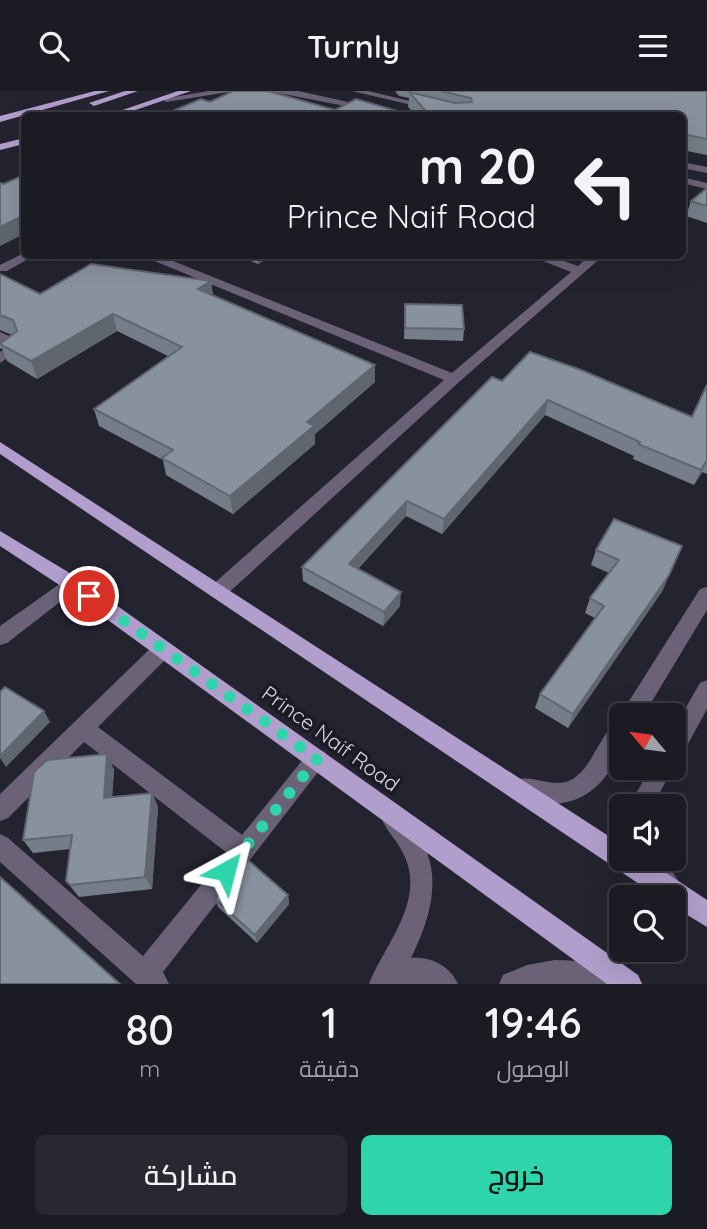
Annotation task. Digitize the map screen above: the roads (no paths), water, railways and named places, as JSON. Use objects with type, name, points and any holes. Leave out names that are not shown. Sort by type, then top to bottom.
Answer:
[{"type":"main road","points":[[26,112],[105,91]]},
{"type":"main road","points":[[60,112],[134,91]]},
{"type":"main road","points":[[123,112],[187,91]]},
{"type":"main road","points":[[0,119],[21,113]]},
{"type":"main road","points":[[0,128],[21,123]]},
{"type":"main road","points":[[0,147],[21,142]]},
{"type":"main road","points":[[0,447],[609,849]]},
{"type":"main road","name":"Prince Naif Road","points":[[0,537],[71,583],[626,984]]},
{"type":"main road","points":[[641,871],[662,885]]},
{"type":"main road","points":[[686,901],[707,915]]},
{"type":"street","points":[[166,99],[231,91]]},
{"type":"street","points":[[356,91],[450,112]]},
{"type":"street","points":[[267,92],[293,92],[388,112]]},
{"type":"street","points":[[206,105],[244,95]]},
{"type":"street","points":[[324,111],[342,102]]},
{"type":"street","points":[[686,179],[703,169]]},
{"type":"street","points":[[686,182],[707,186]]},
{"type":"street","points":[[3,268],[21,259]]},
{"type":"street","points":[[156,259],[453,379]]},
{"type":"street","points":[[546,259],[580,271]]},
{"type":"street","points":[[218,591],[453,379],[594,259]]},
{"type":"street","points":[[0,336],[13,343],[14,348],[0,359]]},
{"type":"street","points":[[0,637],[71,583]]},
{"type":"street","points":[[639,703],[707,594]]},
{"type":"street","points":[[0,810],[163,649]]},
{"type":"street","points":[[686,727],[707,689]]},
{"type":"street","points":[[82,729],[243,850]]},
{"type":"street","points":[[514,785],[540,794],[574,792],[591,780],[609,751]]},
{"type":"street","points":[[0,846],[151,979],[243,850],[317,759]]},
{"type":"street","points":[[382,984],[403,949],[417,914],[421,881],[415,851],[390,814]]},
{"type":"street","points":[[659,871],[670,885]]},
{"type":"street","points":[[382,984],[403,971],[422,969],[439,976],[445,984]]},
{"type":"street","points":[[512,984],[530,975],[564,971],[626,984]]}]
